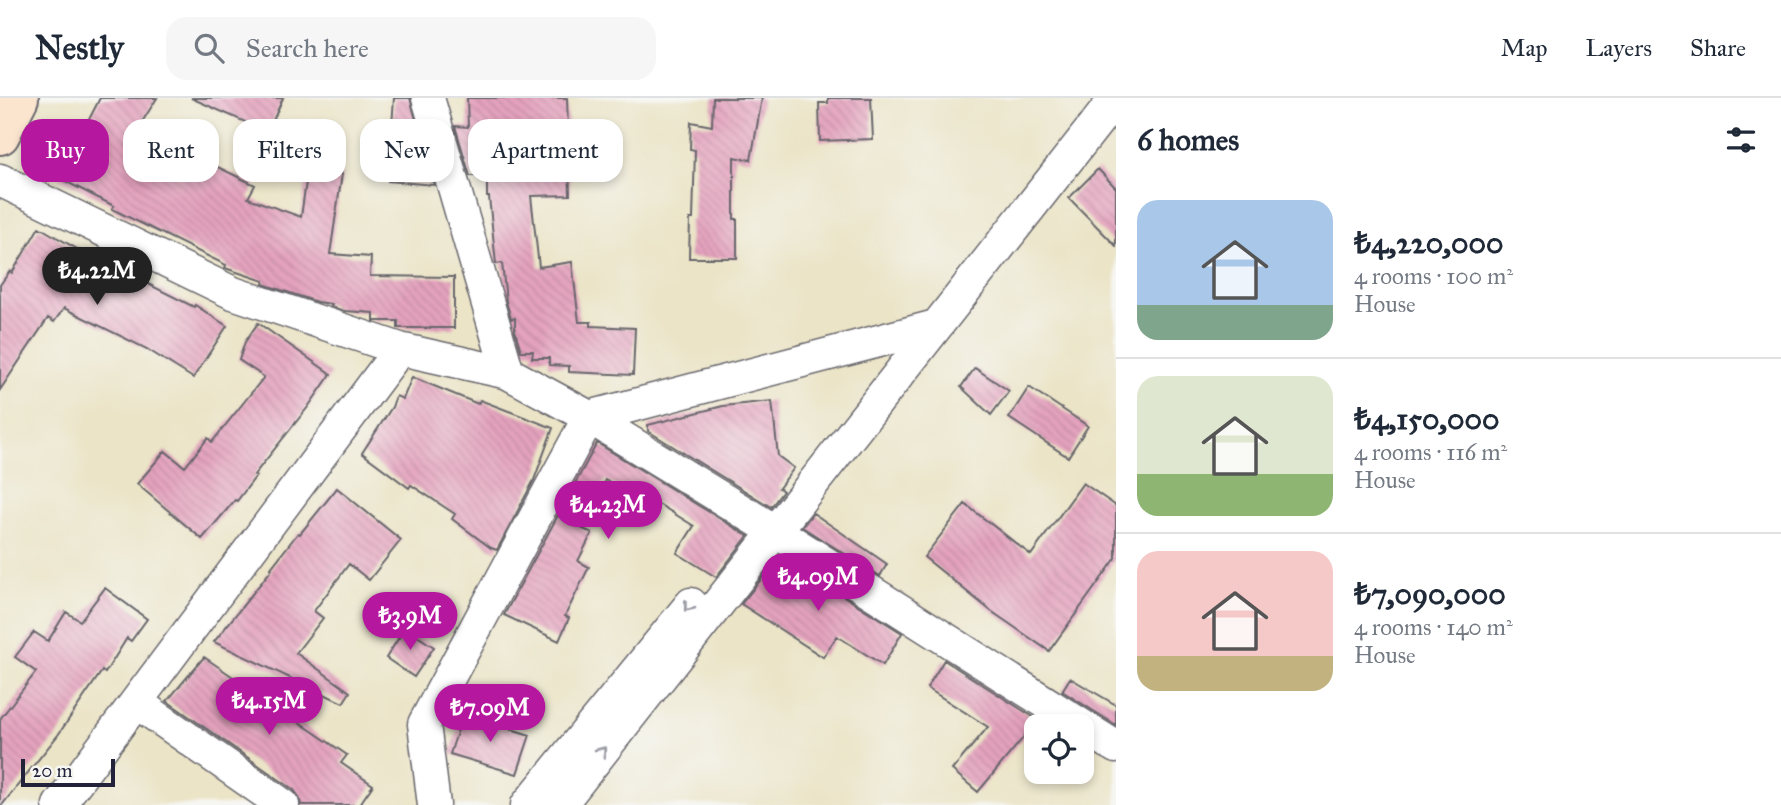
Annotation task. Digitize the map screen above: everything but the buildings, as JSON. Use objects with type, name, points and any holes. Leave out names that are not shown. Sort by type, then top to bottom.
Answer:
[{"type":"street","points":[[0,135],[19,98]]},
{"type":"street","points":[[428,98],[508,373]]},
{"type":"street","points":[[560,805],[1116,98]]},
{"type":"street","points":[[0,180],[233,293],[400,349],[508,373],[589,417],[775,531],[1116,747]]},
{"type":"street","points":[[434,805],[424,724],[589,417],[936,326]]},
{"type":"street","points":[[59,805],[400,349]]},
{"type":"street","points":[[527,805],[712,578],[742,548],[775,531]]},
{"type":"street","points":[[136,702],[283,805]]}]
